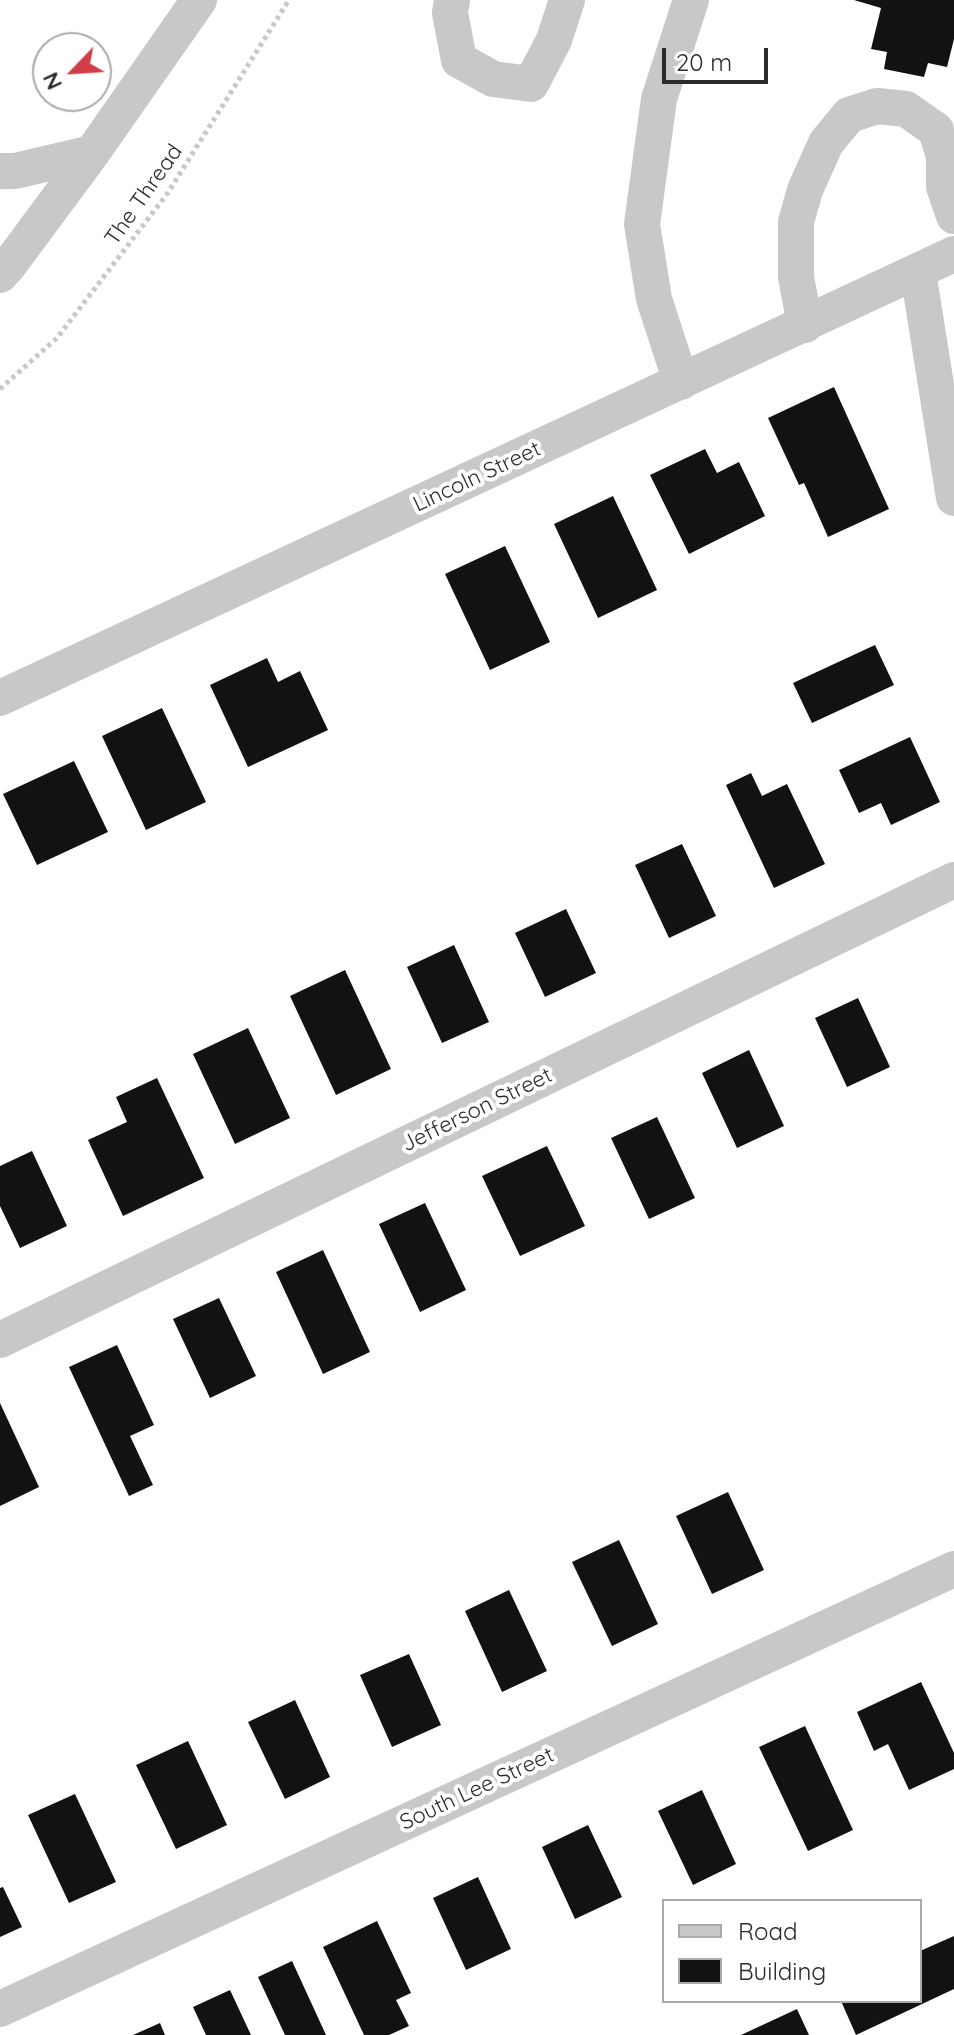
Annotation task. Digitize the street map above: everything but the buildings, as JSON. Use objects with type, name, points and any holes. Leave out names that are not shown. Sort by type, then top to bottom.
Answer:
[{"type":"street","points":[[0,275],[92,153],[199,0]]},
{"type":"street","points":[[452,0],[450,13],[459,60],[493,79],[531,84],[554,40],[567,0]]},
{"type":"street","points":[[681,382],[654,299],[642,224],[659,99],[691,0]]},
{"type":"street","points":[[805,325],[796,277],[796,222],[805,190],[826,143],[849,115],[877,106],[906,109],[936,130],[944,157],[944,187],[954,216]]},
{"type":"street","points":[[0,171],[15,171],[92,153]]},
{"type":"street","name":"Lincoln Street","points":[[0,698],[954,254]]},
{"type":"street","points":[[918,272],[954,498]]},
{"type":"street","name":"Jefferson Street","points":[[0,1340],[954,880]]},
{"type":"street","name":"South Lee Street","points":[[0,2009],[954,1569]]},
{"type":"path","name":"The Thread","points":[[0,389],[57,338],[167,194],[289,0]]}]
